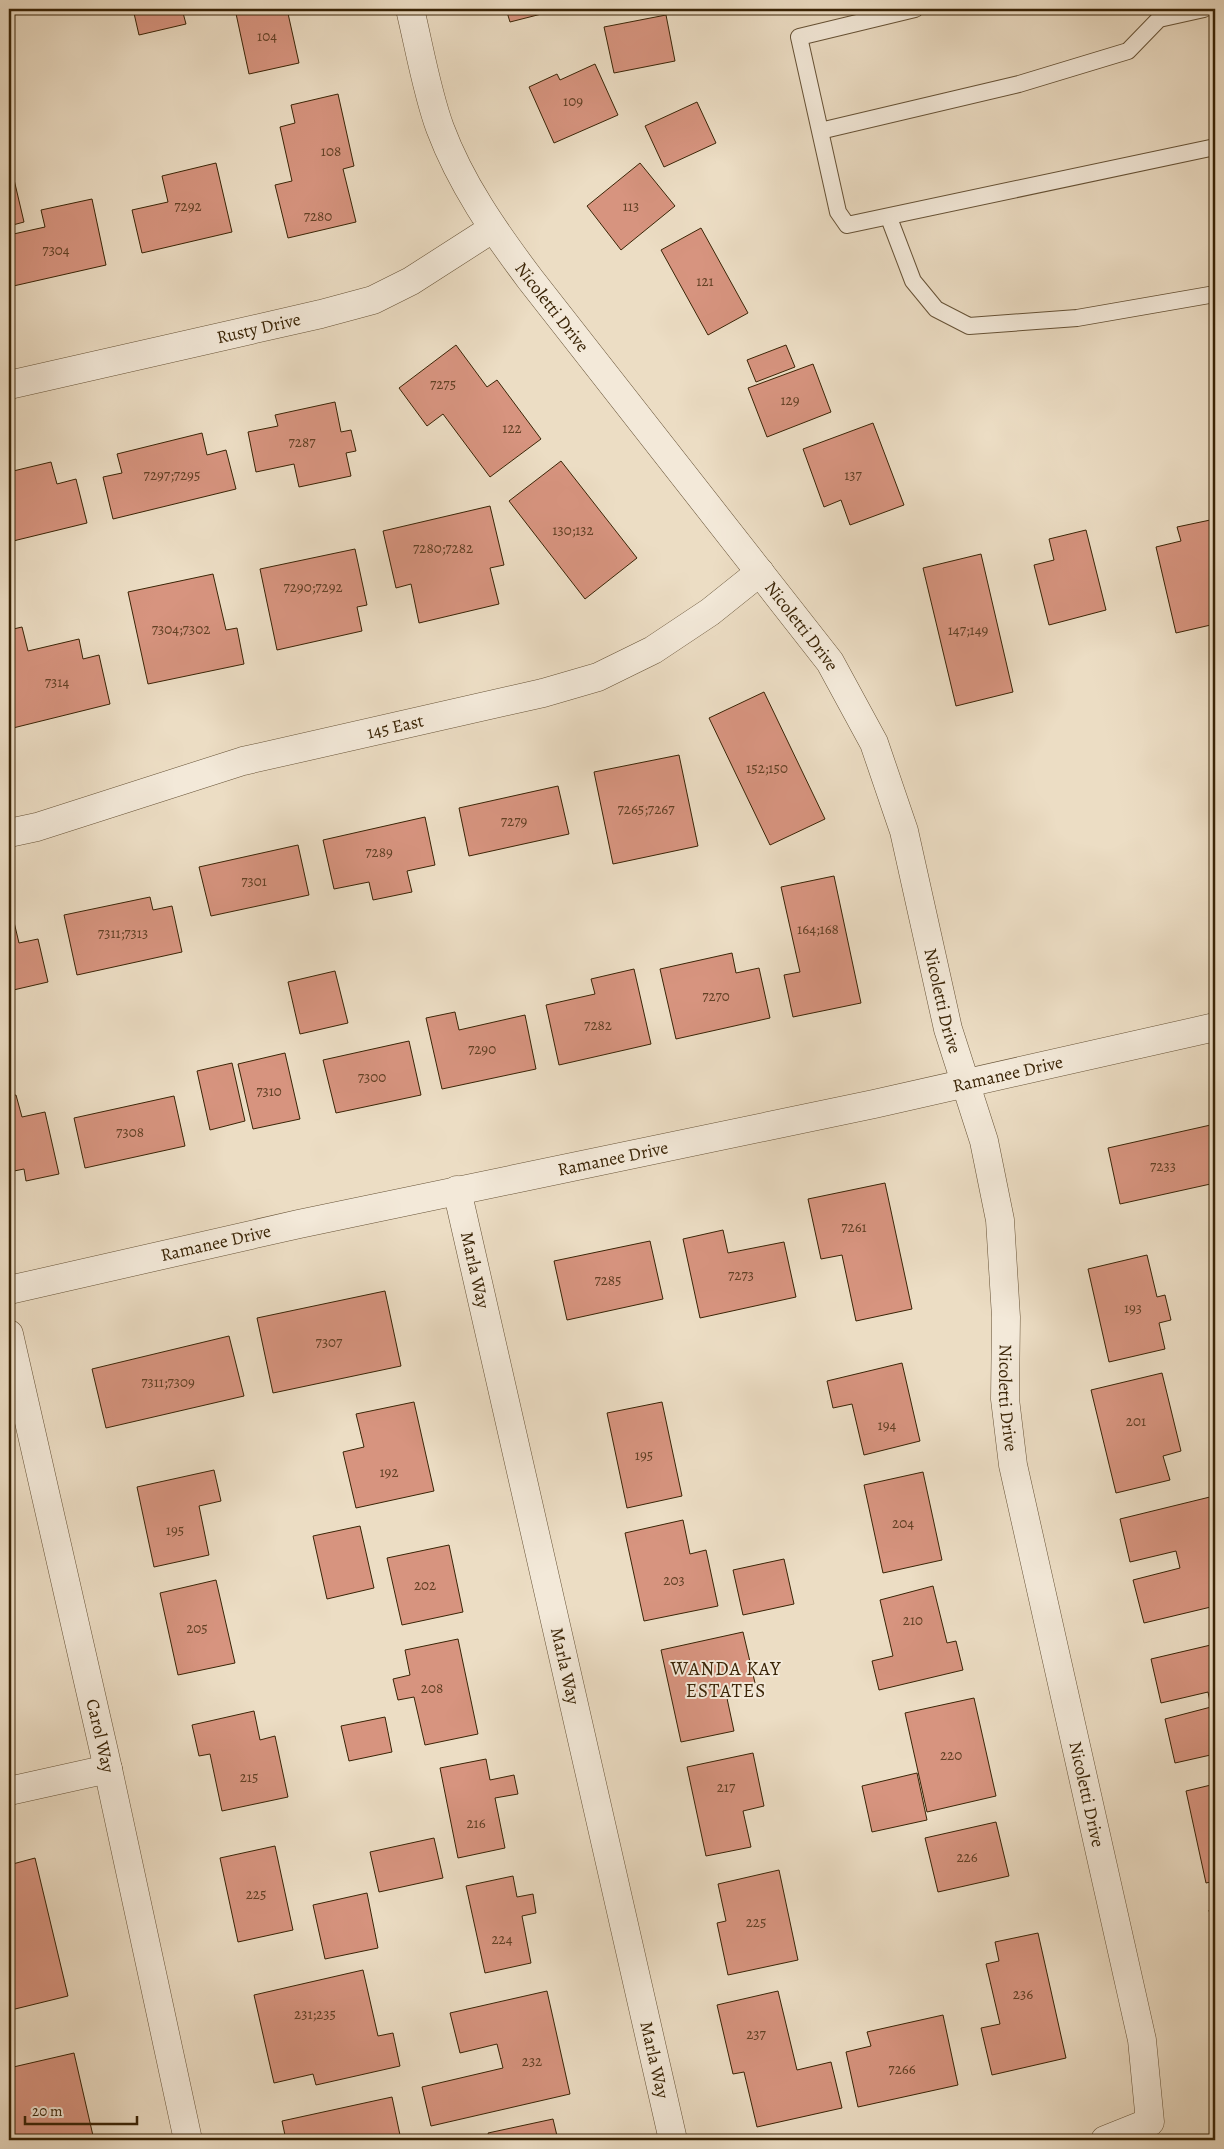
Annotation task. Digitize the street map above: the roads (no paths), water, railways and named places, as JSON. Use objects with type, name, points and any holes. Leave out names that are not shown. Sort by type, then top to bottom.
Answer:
[{"type":"street","name":"Nicoletti Drive","points":[[410,9],[440,126],[463,182],[492,229],[830,662],[874,743],[904,831],[948,1029],[984,1141],[1000,1220],[1006,1317],[1005,1399],[1013,1465],[1142,2040],[1150,2122],[1105,2140]]},
{"type":"street","name":"Rusty Drive","points":[[9,385],[321,314],[372,300],[411,282],[492,229]]},
{"type":"street","name":"145 East","points":[[9,833],[46,824],[243,761],[543,693],[598,677],[653,650],[710,612],[760,572]]},
{"type":"street","name":"Ramanee Drive","points":[[9,1290],[457,1190],[966,1084],[1215,1027]]},
{"type":"street","name":"Marla Way","points":[[457,1190],[673,2140]]},
{"type":"street","name":"Carol Way","points":[[9,1334],[108,1769],[188,2140]]},
{"type":"street","points":[[9,1791],[108,1769]]},
{"type":"lane","points":[[915,9],[799,37],[838,212],[847,225],[889,218],[1215,147]]},
{"type":"lane","points":[[820,131],[1019,84],[1128,50],[1159,19],[1204,9]]},
{"type":"lane","points":[[889,218],[914,281],[936,309],[969,326],[1077,318],[1215,294]]},
{"type":"district","name":"WANDA KAY ESTATES","points":[[726,1680]]}]
